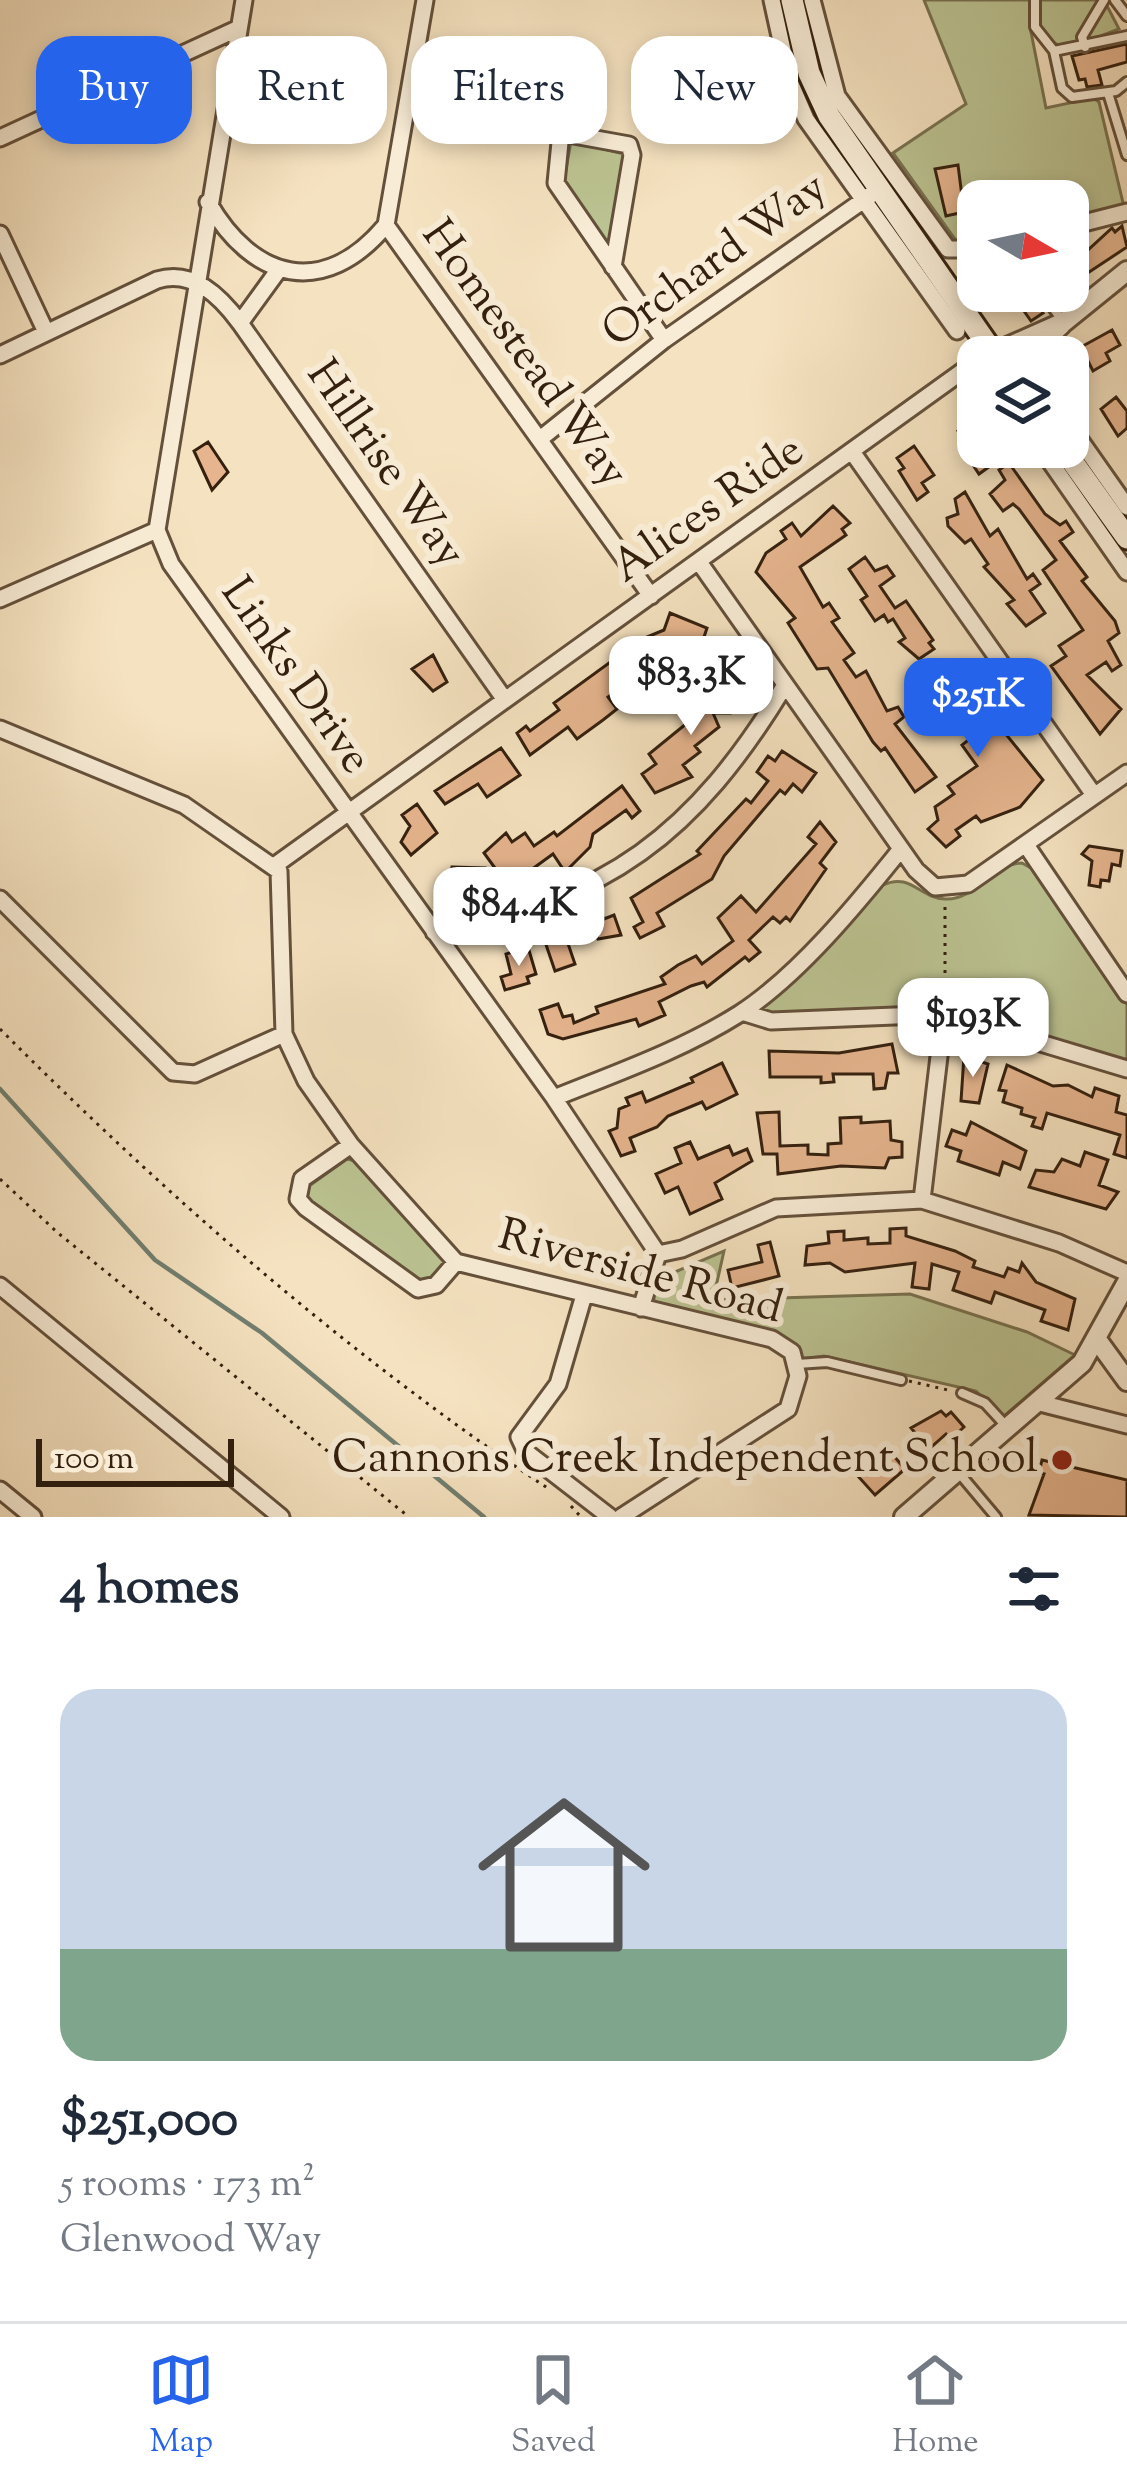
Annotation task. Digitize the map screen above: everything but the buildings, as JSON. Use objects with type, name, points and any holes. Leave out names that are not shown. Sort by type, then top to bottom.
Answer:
[{"type":"main road","points":[[792,0],[819,99],[871,195],[974,336]]},
{"type":"main road","points":[[1077,468],[1127,538]]},
{"type":"street","points":[[0,599],[158,530],[207,200],[244,0]]},
{"type":"street","name":"Homestead Way","points":[[425,0],[386,225],[651,596]]},
{"type":"street","points":[[772,0],[797,101],[958,313]]},
{"type":"street","points":[[812,0],[831,82],[848,112],[948,249],[957,249]]},
{"type":"street","points":[[0,138],[238,28]]},
{"type":"street","points":[[407,105],[411,106]]},
{"type":"street","points":[[607,140],[632,149],[613,267]]},
{"type":"street","points":[[560,144],[556,183],[664,340]]},
{"type":"street","name":"Orchard Way","points":[[540,439],[664,340],[871,195]]},
{"type":"street","points":[[207,200],[244,250],[277,272],[330,268],[369,244],[386,225]]},
{"type":"street","points":[[1089,221],[1127,212]]},
{"type":"street","points":[[0,235],[46,332]]},
{"type":"street","points":[[0,355],[157,280],[199,254]]},
{"type":"street","points":[[241,323],[277,272]]},
{"type":"street","points":[[1052,336],[1127,272]]},
{"type":"street","points":[[157,280],[170,277],[195,283]]},
{"type":"street","name":"Hillrise Way","points":[[195,283],[222,300],[241,323],[505,700]]},
{"type":"street","points":[[1034,336],[1064,322]]},
{"type":"street","name":"Alices Ride","points":[[274,866],[957,380]]},
{"type":"street","name":"Alices Ride","points":[[951,384],[957,382]]},
{"type":"street","points":[[853,453],[1094,795]]},
{"type":"street","points":[[1089,453],[1127,507]]},
{"type":"street","points":[[1055,468],[1127,572]]},
{"type":"street","name":"Links Drive","points":[[158,530],[172,565],[554,1098],[658,1254]]},
{"type":"street","points":[[699,562],[926,881],[946,890],[968,884],[1127,773]]},
{"type":"street","points":[[434,932],[554,902],[633,860],[726,775],[784,685]]},
{"type":"street","points":[[0,729],[166,796],[274,866]]},
{"type":"street","points":[[1026,845],[1127,994]]},
{"type":"street","points":[[554,1098],[673,1049],[742,1012],[837,925],[902,850]]},
{"type":"street","name":"Riverside Road","points":[[274,866],[284,888],[284,1034],[306,1081],[351,1145],[456,1262],[772,1339],[792,1352],[797,1364]]},
{"type":"street","points":[[0,899],[173,1072],[195,1074],[284,1034]]},
{"type":"street","points":[[742,1012],[771,1021],[944,1014],[1127,1069]]},
{"type":"street","points":[[922,1200],[944,1014]]},
{"type":"street","name":"Riverside Road","points":[[351,1145],[302,1179],[298,1198],[305,1208],[418,1289],[436,1285],[456,1262]]},
{"type":"street","points":[[641,1308],[658,1254],[682,1250],[776,1208],[922,1200],[1058,1243],[1127,1277],[1097,1341],[1040,1403],[904,1517]]},
{"type":"street","points":[[0,1286],[280,1517]]},
{"type":"street","points":[[584,1294],[563,1372],[523,1428],[520,1445],[610,1517]]},
{"type":"street","points":[[1097,1341],[1127,1381]]},
{"type":"street","points":[[620,1517],[781,1415],[793,1401],[797,1364]]},
{"type":"street","points":[[1040,1403],[1127,1425]]},
{"type":"street","points":[[1,1493],[33,1517]]},
{"type":"lane","points":[[1035,0],[1035,27],[1054,51],[1066,93],[1078,98],[1108,93],[1127,82]]},
{"type":"lane","points":[[1085,47],[1082,37],[1104,0]]},
{"type":"lane","points":[[1115,0],[1127,16]]},
{"type":"lane","points":[[1054,51],[1127,36]]},
{"type":"lane","points":[[1108,93],[1127,155]]},
{"type":"lane","points":[[1057,312],[1064,322]]},
{"type":"lane","points":[[797,1364],[827,1362],[902,1380]]},
{"type":"lane","points":[[962,1394],[985,1403],[1008,1429]]},
{"type":"lane","points":[[957,1471],[996,1517]]},
{"type":"path","points":[[944,1014],[945,899]]},
{"type":"path","points":[[0,1029],[109,1138],[285,1294],[563,1498],[581,1517]]},
{"type":"path","points":[[0,1180],[58,1233],[409,1517]]},
{"type":"path","points":[[902,1380],[962,1394]]},
{"type":"green space","points":[[924,0],[1104,0],[1119,29],[1067,49],[1031,32],[1046,108],[1093,98],[1099,102],[1124,207],[1089,215],[1089,180],[957,180],[957,242],[893,153],[966,104]]},
{"type":"green space","points":[[570,144],[628,155],[610,246],[563,187]]},
{"type":"green space","points":[[1022,863],[1036,871],[1127,1002],[1127,1064],[940,1007],[769,1016],[758,1010],[883,885],[908,883],[936,898],[956,898],[1002,869]]},
{"type":"green space","points":[[347,1159],[356,1161],[449,1265],[421,1288],[307,1200],[309,1186]]},
{"type":"green space","points":[[724,1251],[713,1300],[910,1294],[1027,1332],[1075,1355],[1003,1417],[976,1391],[824,1356],[802,1359],[782,1336],[654,1302],[654,1281]]},
{"type":"waterway","points":[[0,1089],[155,1260],[262,1333],[484,1517]]},
{"type":"place","name":"Cannons Creek Independent School","points":[[1062,1460]]}]
